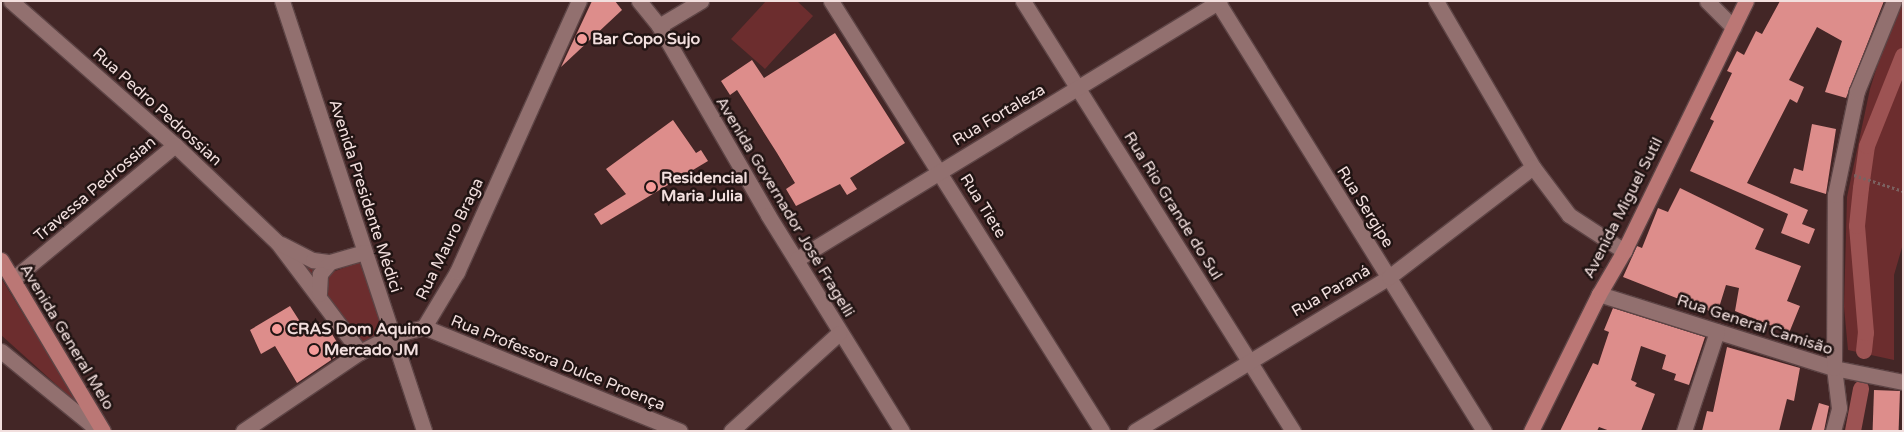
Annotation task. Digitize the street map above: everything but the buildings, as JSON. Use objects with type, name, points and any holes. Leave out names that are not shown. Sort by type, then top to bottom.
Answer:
[{"type":"main road","name":"Avenida Miguel Sutil","points":[[1531,431],[1599,294],[1624,251],[1746,1]]},
{"type":"main road","name":"Avenida General Melo","points":[[1,260],[103,431]]},
{"type":"street","name":"Rua Pedro Pedrossian","points":[[11,1],[175,146],[277,242],[319,294],[360,352]]},
{"type":"street","name":"Avenida Presidente Médici","points":[[282,1],[424,431]]},
{"type":"street","name":"Rua Mauro Braga","points":[[424,327],[456,272],[579,1]]},
{"type":"street","name":"Avenida Governador José Fragelli","points":[[639,1],[659,26],[840,333],[902,431]]},
{"type":"street","points":[[659,26],[701,1]]},
{"type":"street","name":"Rua Tiete","points":[[832,1],[1102,431]]},
{"type":"street","name":"Rua Rio Grande do Sul","points":[[1023,1],[1293,431]]},
{"type":"street","points":[[1436,1],[1533,166],[1569,215],[1624,251]]},
{"type":"street","points":[[1708,1],[1733,27]]},
{"type":"street","points":[[1832,431],[1839,408],[1834,368],[1835,195],[1857,90],[1894,1]]},
{"type":"street","name":"Rua Fortaleza","points":[[797,259],[1218,2]]},
{"type":"street","name":"Rua Sergipe","points":[[1218,2],[1484,431]]},
{"type":"street","name":"Travessa Pedrossian","points":[[13,279],[175,146]]},
{"type":"street","name":"Rua Paraná","points":[[1136,431],[1249,359],[1389,277],[1533,166]]},
{"type":"street","name":"Rua Pedro Pedrossian","points":[[277,242],[314,260],[330,262],[365,252]]},
{"type":"street","points":[[319,294],[320,274],[330,262]]},
{"type":"street","name":"Rua General Camisão","points":[[1599,294],[1834,368],[1903,382]]},
{"type":"street","points":[[243,431],[360,352],[393,335],[424,327]]},
{"type":"street","name":"Rua Professora Dulce Proença","points":[[424,327],[680,431]]},
{"type":"street","points":[[1684,431],[1717,331]]},
{"type":"street","points":[[730,431],[840,333]]},
{"type":"street","points":[[1,350],[99,431]]},
{"type":"path","points":[[1849,173],[1903,191]]},
{"type":"shaded area","points":[[766,1],[797,1],[813,16],[765,69],[731,39]]},
{"type":"shaded area","points":[[1903,3],[1903,244],[1894,275],[1894,360],[1848,350],[1844,307],[1847,197],[1870,89],[1885,41]]},
{"type":"shaded area","points":[[295,255],[330,273],[362,261],[382,329],[381,338],[366,344],[359,341]]},
{"type":"shaded area","points":[[1,278],[80,406],[1,335]]},
{"type":"waterway","points":[[1864,351],[1866,333],[1857,226],[1861,188],[1867,146],[1903,56]]},
{"type":"waterway","points":[[1853,431],[1861,389]]},
{"type":"place","name":"Bar Copo Sujo","points":[[582,39]]},
{"type":"place","name":"Residencial Maria Julia","points":[[651,187]]},
{"type":"place","name":"CRAS Dom Aquino","points":[[277,329]]},
{"type":"place","name":"Mercado JM","points":[[314,350]]}]
